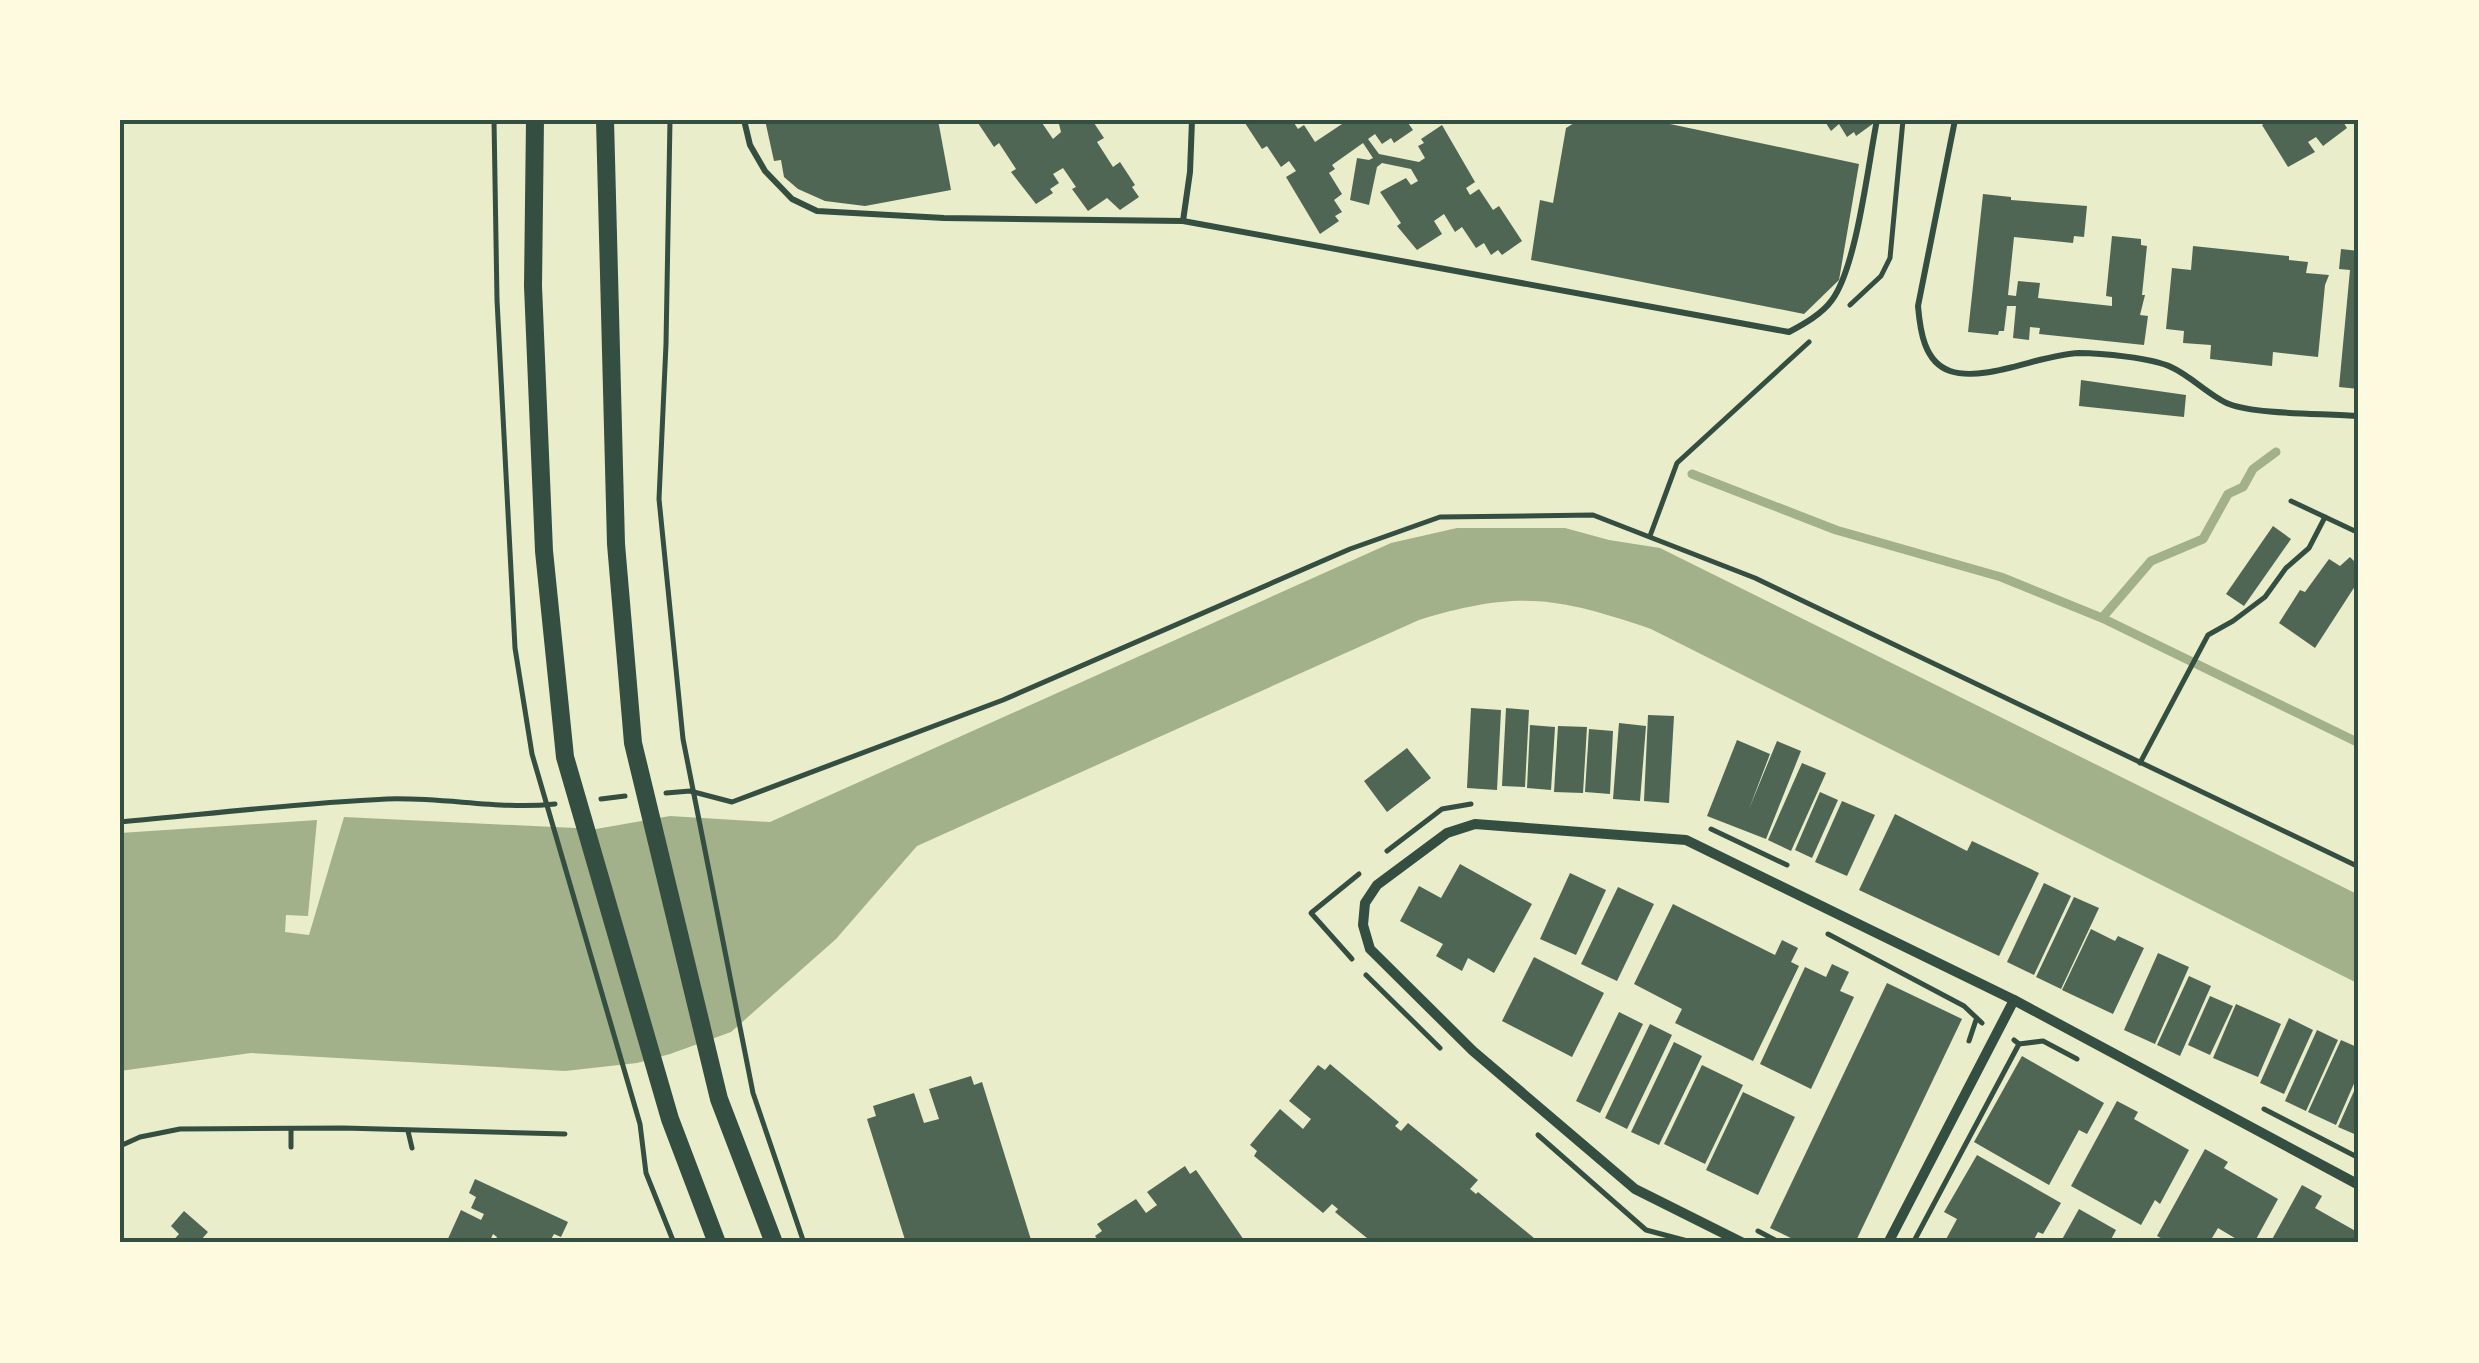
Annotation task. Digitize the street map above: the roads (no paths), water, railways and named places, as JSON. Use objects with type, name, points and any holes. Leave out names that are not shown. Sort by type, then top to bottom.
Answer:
[{"type":"main road","points":[[535,120],[533,286],[544,532],[565,757],[670,1119],[717,1243]]},
{"type":"main road","points":[[604,120],[616,544],[633,743],[719,1099],[774,1243]]},
{"type":"street","points":[[1742,1243],[1635,1188],[1474,1051],[1370,948],[1363,925],[1365,903],[1377,885],[1448,833],[1475,824],[1686,840],[2014,1000],[2359,1185]]},
{"type":"street","points":[[1888,1243],[2014,1000]]},
{"type":"lane","points":[[744,120],[750,146],[765,171],[792,199],[818,211],[944,218],[1183,221],[1789,332],[1832,300],[1848,267],[1877,120]]},
{"type":"lane","points":[[1183,221],[1192,120]]},
{"type":"lane","points":[[1954,120],[1918,306],[1920,332],[1932,358],[1946,370],[1976,372],[2079,353],[2167,364],[2224,403],[2245,409],[2359,416]]},
{"type":"waterway","points":[[2102,618],[2151,561],[2203,539],[2228,494],[2243,487],[2253,469],[2276,452]]},
{"type":"waterway","points":[[1692,474],[1836,530],[2001,577],[2102,618],[2359,743]]}]
